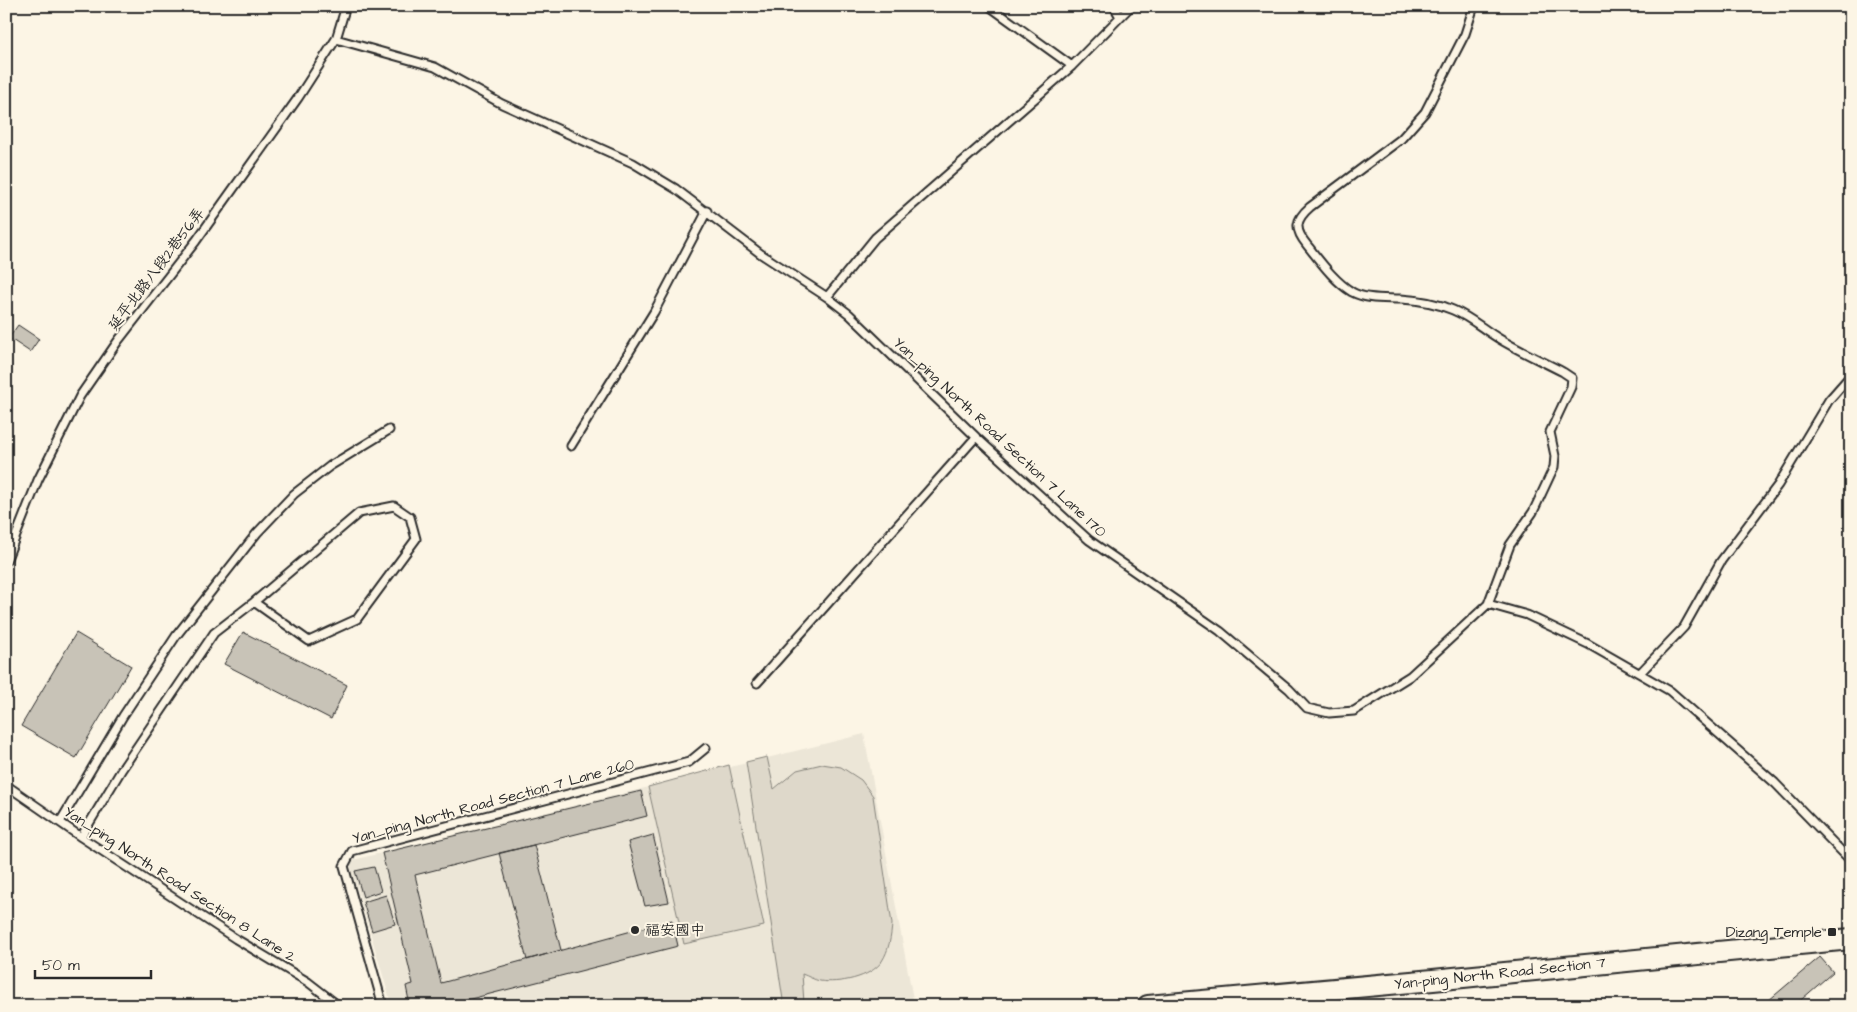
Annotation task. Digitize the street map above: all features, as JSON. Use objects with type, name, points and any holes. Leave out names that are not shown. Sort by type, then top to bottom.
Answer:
[{"type":"street","name":"Yan-ping North Road Section 7","points":[[1148,1006],[1205,1003],[1851,939]]},
{"type":"lane","name":"延平北路八段2巷56弄","points":[[6,561],[38,480],[80,396],[118,341],[196,241],[298,98],[336,39],[346,6]]},
{"type":"lane","points":[[989,6],[1072,66]]},
{"type":"lane","points":[[1114,6],[1120,17]]},
{"type":"lane","points":[[826,297],[875,238],[1072,66],[1131,6]]},
{"type":"lane","points":[[1474,6],[1465,34],[1425,112],[1401,139],[1302,214],[1297,222],[1299,233],[1305,243],[1339,282],[1353,292],[1368,298],[1403,299],[1443,306],[1463,314],[1498,338],[1572,378],[1571,387],[1550,432],[1555,456],[1554,467],[1532,512],[1510,545],[1488,604],[1526,616],[1588,644],[1670,691],[1776,783],[1851,861]]},
{"type":"lane","name":"Yan_ping North Road Section 7 Lane 170","points":[[336,39],[435,67],[502,104],[633,163],[676,189],[761,254],[849,314],[976,437],[1089,540],[1220,631],[1289,689],[1307,708],[1329,714],[1354,711],[1410,676],[1488,604]]},
{"type":"lane","points":[[571,446],[654,312],[706,211]]},
{"type":"lane","points":[[1640,673],[1684,627],[1722,561],[1778,484],[1829,400],[1851,375]]},
{"type":"lane","points":[[60,822],[123,716],[176,636],[257,534],[294,494],[330,466],[389,430]]},
{"type":"lane","points":[[757,683],[976,437]]},
{"type":"lane","points":[[81,837],[122,769],[214,633],[254,602],[359,513],[394,506],[410,517],[416,539],[357,619],[309,641],[254,602]]},
{"type":"lane","name":"Yan_ping North Road Section 7 Lane 260","points":[[383,1006],[344,866],[352,850],[689,762],[706,748]]},
{"type":"lane","name":"Yan_ping North Road Section 8 Lane 2","points":[[6,785],[236,939],[308,982],[339,1006]]},
{"type":"shaded area","name":"福安國中","points":[[864,734],[913,999],[837,1006],[392,1006],[349,861]]},
{"type":"shaded area","points":[[767,757],[774,789],[797,770],[822,764],[841,767],[861,780],[873,796],[892,924],[888,948],[877,967],[854,979],[836,982],[820,981],[802,974],[804,1003],[784,1006],[746,762]]},
{"type":"shaded area","points":[[729,765],[764,926],[684,944],[648,787]]},
{"type":"building","points":[[18,325],[39,339],[30,352],[9,338]]},
{"type":"building","points":[[243,632],[347,685],[331,719],[224,664]]},
{"type":"building","points":[[76,633],[131,666],[76,758],[21,726]]},
{"type":"building","points":[[641,791],[647,816],[415,875],[441,983],[672,920],[678,946],[443,1006],[410,1006],[406,986],[413,984],[382,853]]},
{"type":"building","points":[[653,835],[669,902],[645,906],[628,842]]},
{"type":"building","points":[[534,845],[561,950],[527,960],[499,853]]},
{"type":"building","points":[[374,867],[381,891],[363,897],[355,871]]},
{"type":"building","points":[[386,895],[395,924],[372,931],[363,902]]},
{"type":"building","points":[[1820,957],[1833,972],[1794,1006],[1762,1006]]},
{"type":"place","name":"福安國中","points":[[635,930]]},
{"type":"place","name":"Dizang Temple","points":[[1832,932]]}]
